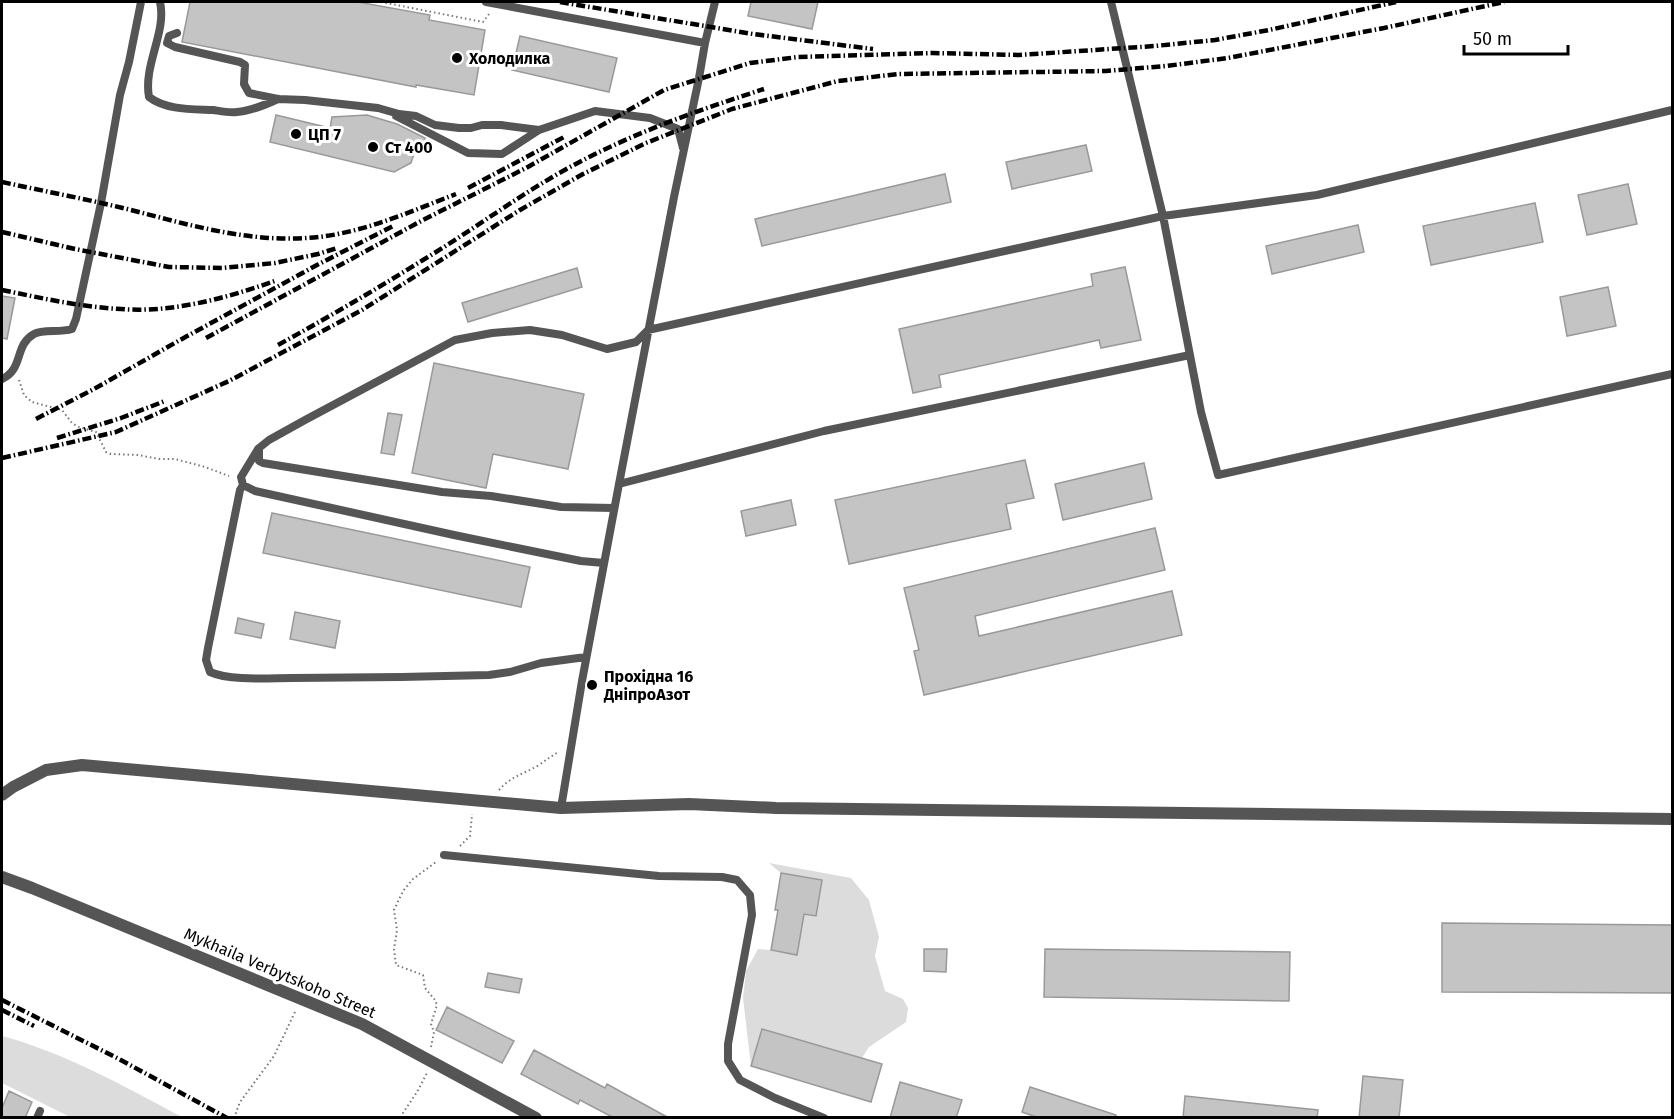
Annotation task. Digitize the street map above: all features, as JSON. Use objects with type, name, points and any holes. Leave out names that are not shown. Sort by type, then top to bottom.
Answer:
[{"type":"street","points":[[2,795],[12,787],[46,770],[82,765],[561,808],[689,804],[776,808],[1672,819]]},
{"type":"street","name":"Mykhaila Verbytskoho Street","points":[[2,877],[363,1024],[536,1118]]},
{"type":"lane","points":[[2,379],[16,368],[25,340],[37,332],[64,332],[72,329],[76,320],[101,203],[120,95],[141,2]]},
{"type":"lane","points":[[160,2],[161,16],[151,64],[148,97],[163,105],[237,112],[278,99]]},
{"type":"lane","points":[[489,2],[705,43]]},
{"type":"lane","points":[[561,808],[618,484],[714,2]]},
{"type":"lane","points":[[1111,2],[1163,216],[1202,412],[1218,475],[1672,374]]},
{"type":"lane","points":[[177,33],[169,36],[166,43],[245,65],[244,84],[249,93],[278,99],[352,104],[416,116],[435,124],[459,128],[501,125],[539,130]]},
{"type":"lane","points":[[385,110],[468,153],[502,154],[539,130],[595,111],[650,118],[678,129],[684,151]]},
{"type":"lane","points":[[586,657],[541,663],[489,675],[249,678],[218,676],[210,672],[206,660],[240,489],[259,448],[305,420],[455,340],[492,333],[530,330],[562,335],[607,349],[636,342],[648,330],[1163,216],[1317,195],[1672,110]]},
{"type":"lane","points":[[618,484],[824,431],[1190,355]]},
{"type":"lane","points":[[259,448],[259,461],[263,463],[442,492],[492,496],[561,507],[614,508]]},
{"type":"lane","points":[[242,481],[255,491],[387,522],[581,561],[604,563]]},
{"type":"lane","points":[[444,855],[659,876],[722,877],[737,880],[750,895],[752,915],[728,1044],[728,1061],[740,1080],[775,1098],[824,1118]]},
{"type":"path","points":[[381,2],[483,22],[487,18],[489,2]]},
{"type":"path","points":[[16,368],[24,395],[32,402],[62,410],[72,423],[96,432],[106,452],[175,459],[242,481]]},
{"type":"path","points":[[402,1118],[430,1069],[434,1032],[431,1024],[437,1005],[425,988],[423,975],[396,965],[394,949],[397,930],[393,910],[403,891],[413,879],[444,855],[460,846],[470,836],[471,814],[478,807],[516,775],[571,747]]},
{"type":"path","points":[[234,1118],[240,1102],[274,1056],[301,999]]},
{"type":"shaded area","points":[[769,863],[851,878],[869,900],[879,937],[875,956],[885,991],[903,999],[908,1008],[906,1022],[869,1047],[862,1058],[763,1029],[751,1066],[743,998],[746,971],[758,949],[797,954],[804,914],[816,916],[822,880],[781,873]]},
{"type":"shaded area","points":[[2,1036],[49,1051],[116,1082],[182,1117],[70,1117],[2,1083]]},
{"type":"building","points":[[190,2],[358,2],[430,15],[429,20],[485,30],[474,95],[416,85],[416,87],[182,42]]},
{"type":"building","points":[[751,2],[818,2],[812,29],[748,16]]},
{"type":"building","points":[[520,36],[617,58],[609,92],[512,70]]},
{"type":"building","name":"Ст 400","points":[[276,115],[330,128],[332,117],[367,115],[397,124],[425,138],[425,143],[415,151],[411,163],[394,172],[270,142]]},
{"type":"building","points":[[1086,145],[1092,171],[1012,189],[1006,162]]},
{"type":"building","points":[[945,174],[951,202],[762,246],[755,219]]},
{"type":"building","points":[[1628,184],[1637,224],[1587,235],[1578,195]]},
{"type":"building","points":[[1535,203],[1543,242],[1431,265],[1423,226]]},
{"type":"building","points":[[1358,225],[1364,252],[1272,274],[1266,246]]},
{"type":"building","points":[[1125,267],[1141,340],[1101,348],[1099,340],[939,375],[941,387],[913,393],[899,329],[1093,286],[1091,274]]},
{"type":"building","points":[[577,268],[582,287],[468,322],[462,303]]},
{"type":"building","points":[[1608,287],[1616,326],[1567,336],[1560,297]]},
{"type":"building","points":[[2,296],[15,298],[7,339],[2,338]]},
{"type":"building","points":[[434,363],[584,394],[568,469],[493,454],[486,488],[412,473]]},
{"type":"building","points":[[388,413],[402,415],[394,455],[381,453]]},
{"type":"building","points":[[1025,460],[1034,498],[1006,504],[1011,529],[849,564],[835,500]]},
{"type":"building","points":[[1144,463],[1152,499],[1063,520],[1055,484]]},
{"type":"building","points":[[791,500],[796,525],[746,536],[741,511]]},
{"type":"building","points":[[272,513],[530,567],[521,607],[263,553]]},
{"type":"building","points":[[1155,528],[1165,570],[975,616],[979,636],[1172,591],[1182,635],[924,695],[914,651],[919,650],[904,588]]},
{"type":"building","points":[[295,612],[340,621],[335,648],[290,639]]},
{"type":"building","points":[[238,618],[264,624],[261,638],[235,633]]},
{"type":"building","points":[[781,873],[822,880],[816,916],[804,914],[797,955],[771,950]]},
{"type":"building","points":[[1442,923],[1672,925],[1672,993],[1442,992]]},
{"type":"building","points":[[924,949],[947,949],[946,972],[924,971]]},
{"type":"building","points":[[1045,949],[1290,952],[1289,1001],[1044,997]]},
{"type":"building","points":[[488,973],[522,979],[519,993],[485,987]]},
{"type":"building","points":[[447,1007],[514,1041],[502,1063],[436,1030]]},
{"type":"building","points":[[762,1029],[882,1064],[871,1102],[751,1066]]},
{"type":"building","points":[[534,1050],[605,1088],[607,1084],[669,1118],[614,1118],[580,1100],[578,1104],[521,1074]]},
{"type":"building","points":[[1363,1076],[1403,1080],[1399,1118],[1359,1118]]},
{"type":"building","points":[[900,1082],[962,1100],[956,1118],[890,1118]]},
{"type":"building","points":[[1030,1087],[1116,1115],[1116,1118],[1039,1118],[1022,1112]]},
{"type":"building","points":[[9,1091],[32,1102],[25,1118],[2,1118],[2,1108]]},
{"type":"building","points":[[1185,1096],[1318,1110],[1317,1118],[1183,1118]]},
{"type":"railway","points":[[560,2],[753,34],[873,49]]},
{"type":"railway","points":[[206,338],[423,220],[526,168],[664,90],[750,63],[798,57],[933,53],[1019,55],[1155,46],[1215,40],[1396,2]]},
{"type":"railway","points":[[2,458],[116,432],[229,381],[362,310],[520,210],[583,174],[646,143],[732,109],[838,81],[898,74],[1106,71],[1228,58],[1504,2]]},
{"type":"railway","points":[[278,345],[442,249],[570,167],[665,124],[764,89]]},
{"type":"railway","points":[[468,188],[566,136]]},
{"type":"railway","points":[[2,182],[112,205],[216,231],[284,239],[326,236],[365,228],[456,194]]},
{"type":"railway","points":[[36,419],[317,265],[393,226]]},
{"type":"railway","points":[[2,232],[169,267],[222,268],[275,263],[337,248]]},
{"type":"railway","points":[[2,290],[76,304],[141,310],[199,303],[275,281]]},
{"type":"railway","points":[[57,438],[121,418],[165,401]]},
{"type":"railway","points":[[2,1000],[119,1059],[227,1118]]},
{"type":"railway","points":[[2,1010],[34,1026]]},
{"type":"place","name":"Холодилка","points":[[457,58]]},
{"type":"place","name":"ЦП 7","points":[[296,134]]},
{"type":"place","name":"Ст 400","points":[[373,147]]},
{"type":"place","name":"Прохідна 16 ДніпроАзот","points":[[592,685]]}]
